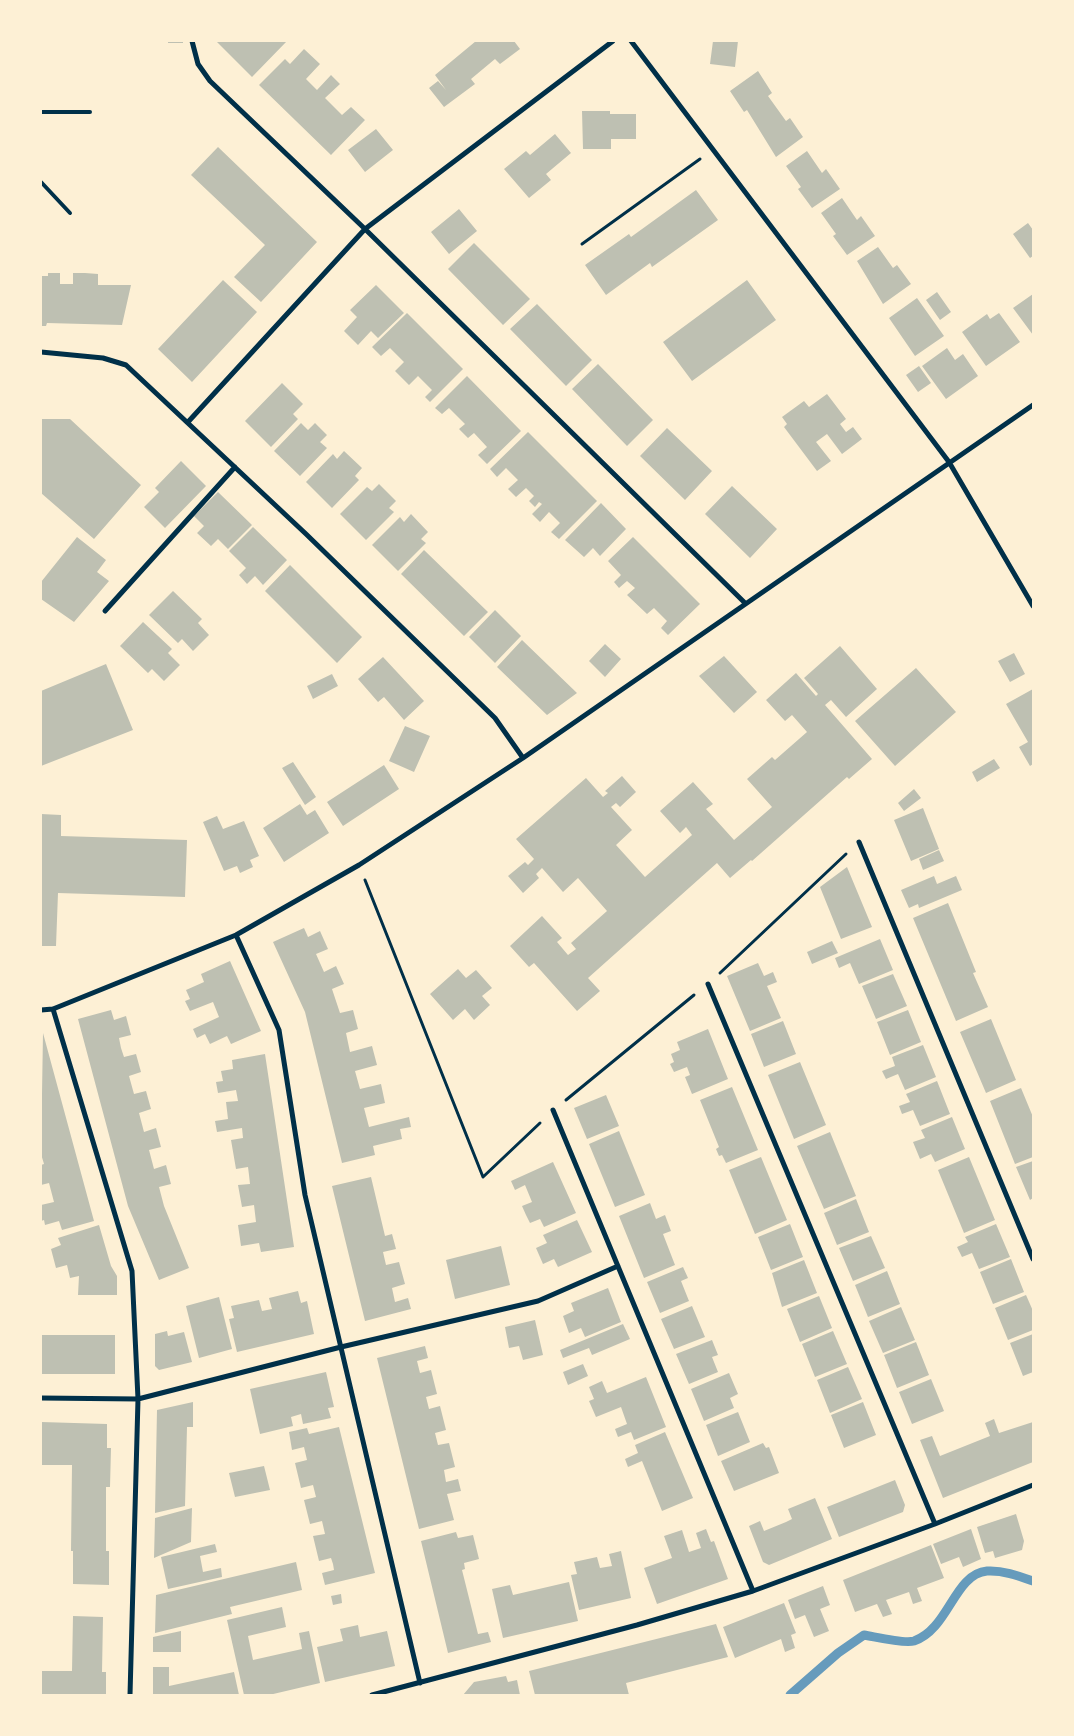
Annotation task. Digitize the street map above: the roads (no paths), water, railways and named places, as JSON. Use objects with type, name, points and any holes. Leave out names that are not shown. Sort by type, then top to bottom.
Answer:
[{"type":"street","points":[[192,41],[198,64],[210,81],[366,229],[745,603]]},
{"type":"street","points":[[188,422],[366,229],[614,41]]},
{"type":"street","points":[[631,41],[949,462],[1033,606]]},
{"type":"street","points":[[41,352],[103,358],[126,365],[188,422],[495,718],[523,758]]},
{"type":"street","points":[[41,1010],[53,1008],[236,935],[359,865],[523,758],[1033,405]]},
{"type":"street","points":[[105,611],[235,467]]},
{"type":"street","points":[[859,842],[1033,1259]]},
{"type":"street","points":[[236,935],[279,1030],[305,1195],[420,1683]]},
{"type":"street","points":[[708,984],[935,1524]]},
{"type":"street","points":[[53,1008],[132,1271],[138,1399],[130,1695]]},
{"type":"street","points":[[553,1110],[753,1591]]},
{"type":"street","points":[[41,1398],[138,1399],[341,1346],[538,1301],[618,1266]]},
{"type":"street","points":[[372,1695],[637,1625],[753,1591],[935,1524],[1033,1485]]},
{"type":"lane","points":[[41,112],[90,112]]},
{"type":"lane","points":[[41,182],[70,213]]},
{"type":"waterway","points":[[790,1695],[838,1653],[864,1635],[909,1642],[926,1635],[936,1625],[959,1591],[976,1574],[987,1571],[999,1571],[1033,1581]]}]
